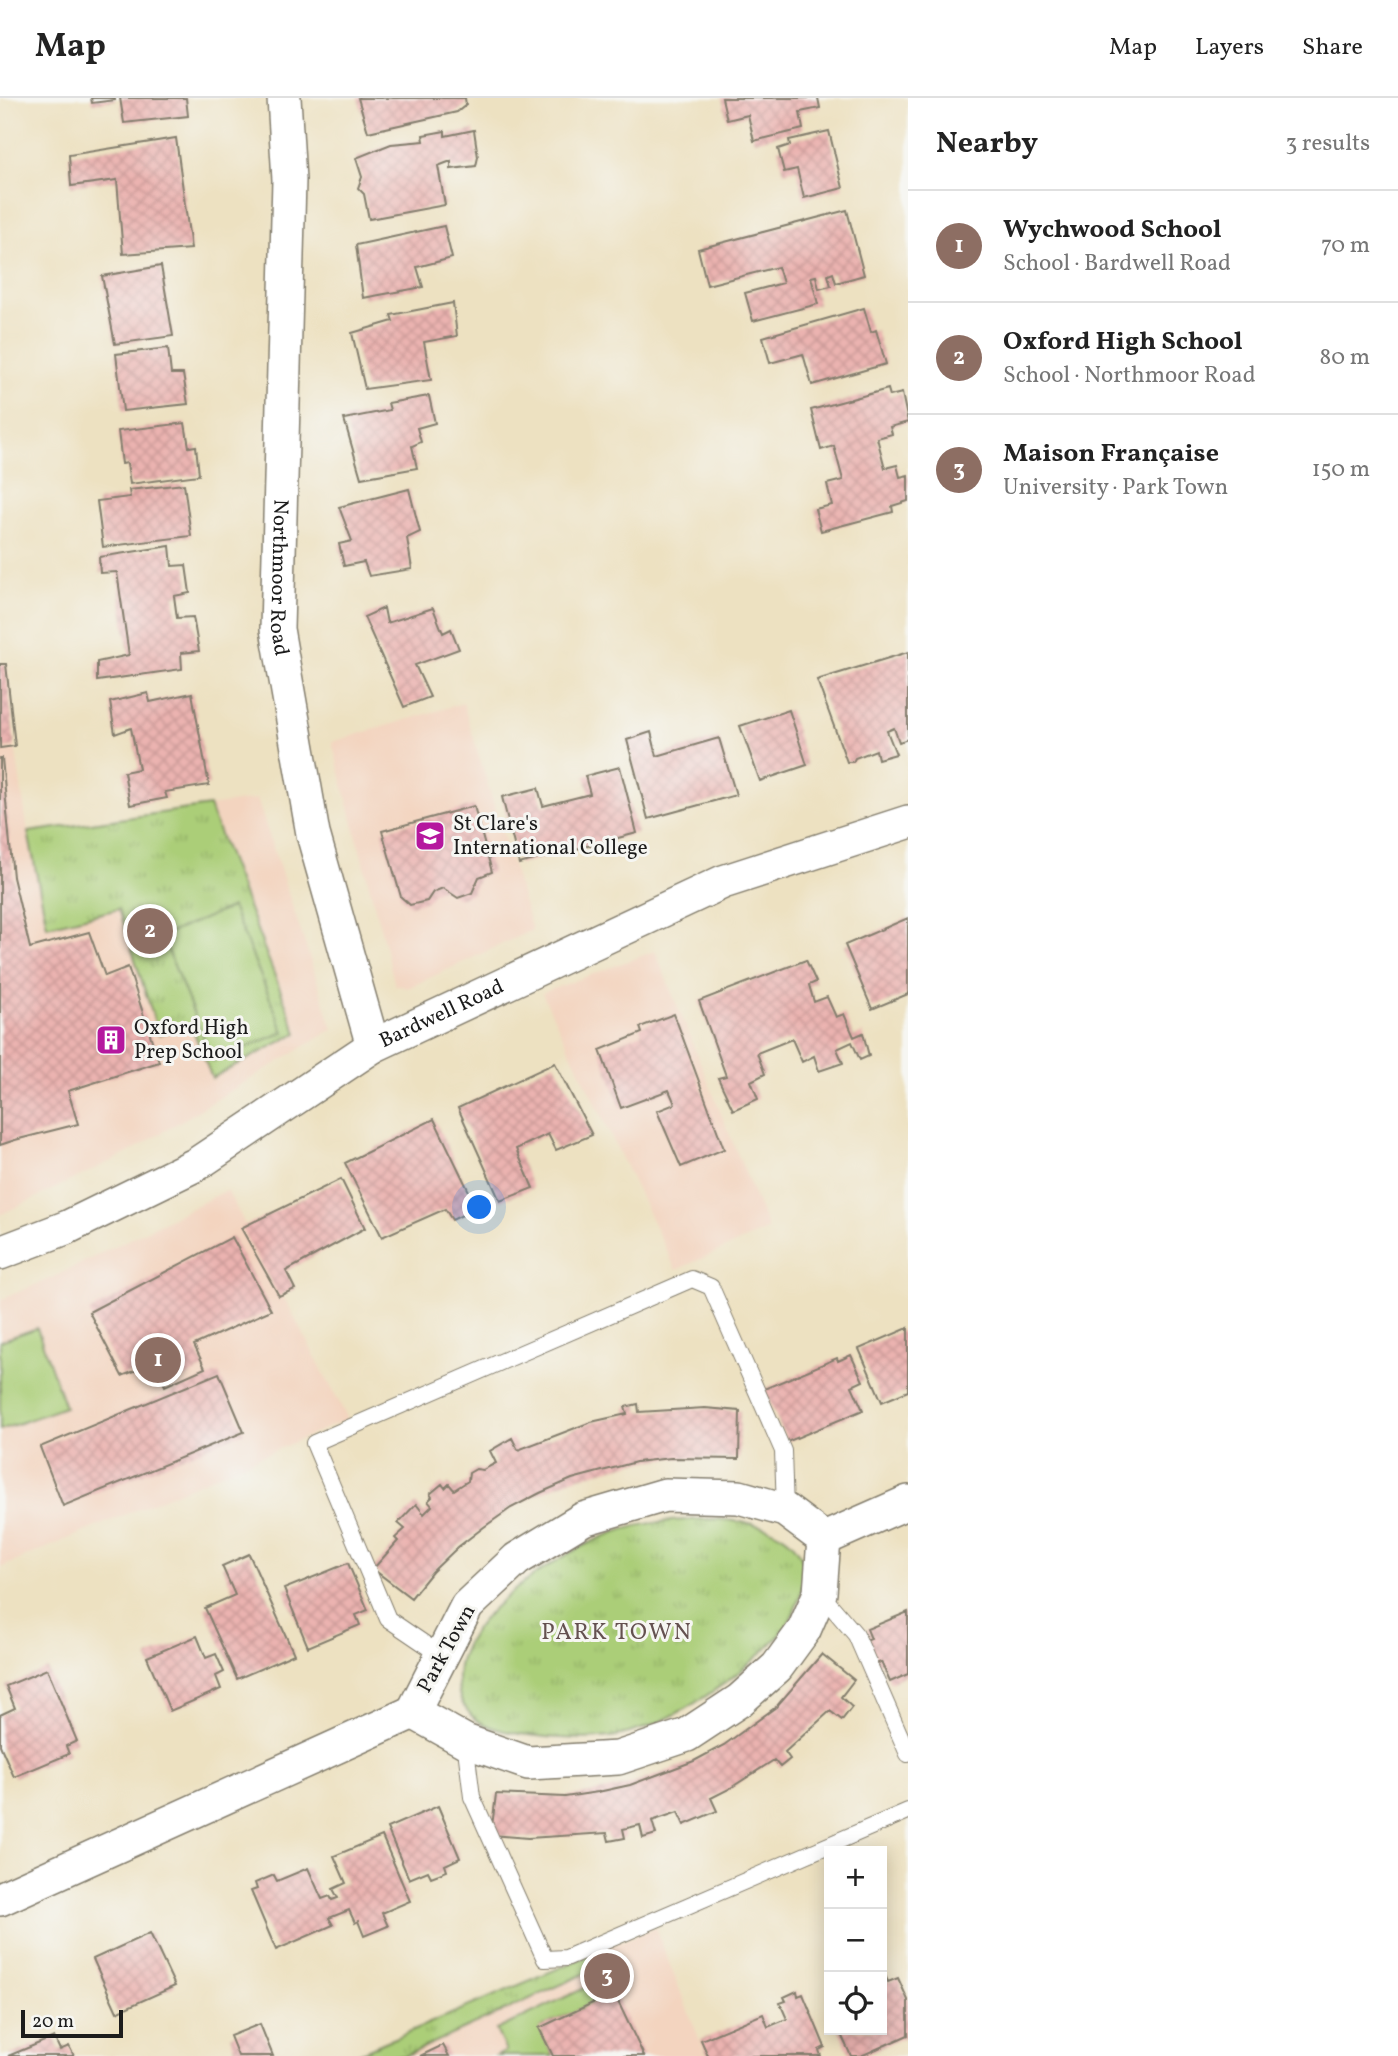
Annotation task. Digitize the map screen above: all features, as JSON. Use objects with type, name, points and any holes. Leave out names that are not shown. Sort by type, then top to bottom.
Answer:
[{"type":"street","name":"Northmoor Road","points":[[284,98],[289,180],[276,629],[313,834],[373,1046]]},
{"type":"street","name":"Bardwell Road","points":[[0,1253],[68,1227],[197,1164],[373,1046],[723,882],[908,822]]},
{"type":"street","name":"Park Town","points":[[0,1899],[413,1712],[467,1606],[517,1559],[583,1519],[664,1495],[739,1497],[785,1510],[824,1539],[820,1593],[804,1630],[777,1667],[740,1700],[687,1735],[618,1758],[528,1763],[465,1741],[413,1712]]},
{"type":"street","points":[[824,1539],[908,1502]]},
{"type":"lane","points":[[440,1655],[388,1619],[314,1443],[692,1279],[711,1287],[783,1451],[785,1510]]},
{"type":"lane","points":[[820,1593],[856,1635],[908,1754]]},
{"type":"lane","points":[[465,1741],[472,1797],[545,1959],[566,1958],[908,1811]]},
{"type":"shaded area","name":"St Clare's International College","points":[[463,703],[532,930],[408,988],[395,985],[332,742]]},
{"type":"shaded area","points":[[15,746],[28,832],[257,799],[333,1029],[128,1153],[0,1215],[0,748]]},
{"type":"shaded area","points":[[655,951],[768,1229],[676,1270],[542,993]]},
{"type":"shaded area","points":[[227,1190],[348,1419],[0,1568],[0,1300],[56,1276]]},
{"type":"shaded area","points":[[655,1927],[706,2056],[352,2056]]},
{"type":"green space","points":[[209,806],[297,1033],[212,1078],[191,1025],[159,1035],[119,909],[47,926],[28,832]]},
{"type":"green space","points":[[232,907],[284,1032],[213,1061],[162,936]]},
{"type":"green space","points":[[37,1328],[65,1407],[0,1430],[0,1341]]},
{"type":"green space","points":[[712,1519],[753,1524],[780,1534],[799,1552],[805,1569],[800,1596],[788,1624],[762,1653],[744,1668],[705,1697],[663,1720],[611,1737],[569,1739],[512,1733],[493,1728],[472,1716],[462,1703],[458,1690],[462,1654],[474,1631],[493,1609],[516,1589],[567,1555],[613,1533],[649,1524]]},
{"type":"green space","points":[[599,1951],[604,1965],[405,2056],[352,2056]]},
{"type":"green space","points":[[597,1982],[614,1993],[540,2028],[553,2056],[497,2056],[506,2051],[496,2030]]},
{"type":"building","points":[[91,98],[115,98],[115,100],[92,103]]},
{"type":"building","points":[[120,98],[186,98],[188,116],[124,123]]},
{"type":"building","points":[[358,98],[465,98],[466,105],[457,112],[368,132]]},
{"type":"building","points":[[722,98],[818,98],[820,108],[800,112],[803,129],[754,141],[748,115],[727,120]]},
{"type":"building","points":[[474,130],[478,157],[476,166],[451,169],[451,161],[438,166],[445,205],[369,219],[364,194],[358,188],[362,177],[356,158],[391,144],[424,141],[423,135],[445,131],[445,136]]},
{"type":"building","points":[[829,131],[843,188],[804,198],[797,169],[784,172],[778,149],[790,145],[789,140]]},
{"type":"building","points":[[176,138],[191,249],[123,254],[117,180],[71,186],[69,155]]},
{"type":"building","points":[[847,210],[864,275],[836,283],[833,273],[828,275],[831,286],[819,289],[816,276],[811,277],[818,304],[753,321],[745,293],[783,283],[778,267],[707,285],[698,249]]},
{"type":"building","points":[[444,226],[452,258],[417,267],[423,287],[363,298],[356,245]]},
{"type":"building","points":[[161,266],[173,336],[115,344],[102,276]]},
{"type":"building","points":[[453,303],[457,336],[424,342],[431,380],[365,389],[352,333],[393,321],[391,315]]},
{"type":"building","points":[[864,308],[871,332],[876,330],[886,364],[812,385],[803,354],[770,363],[763,337]]},
{"type":"building","points":[[168,348],[171,374],[183,374],[188,404],[123,411],[116,354]]},
{"type":"building","points":[[888,389],[890,396],[902,393],[908,422],[890,427],[892,434],[877,438],[885,468],[897,465],[900,477],[908,475],[908,501],[892,506],[893,512],[821,531],[815,509],[832,505],[827,484],[843,480],[834,446],[821,450],[811,410]]},
{"type":"building","points":[[429,396],[435,423],[417,428],[421,442],[412,446],[417,468],[361,478],[344,419],[390,410],[388,403]]},
{"type":"building","points":[[185,423],[189,447],[196,446],[199,475],[130,484],[127,463],[122,464],[118,431]]},
{"type":"building","points":[[184,484],[191,536],[103,547],[97,501],[130,497],[129,490]]},
{"type":"building","points":[[409,489],[420,532],[407,538],[412,569],[369,576],[364,562],[344,566],[339,544],[352,541],[339,507]]},
{"type":"building","points":[[170,546],[172,566],[186,565],[190,593],[174,596],[177,618],[193,617],[199,651],[181,653],[182,669],[97,681],[97,662],[129,655],[117,572],[100,573],[99,557]]},
{"type":"building","points":[[384,608],[387,623],[433,608],[443,633],[451,629],[459,649],[415,665],[430,697],[404,707],[364,617]]},
{"type":"building","points":[[908,652],[908,739],[899,742],[894,728],[887,731],[896,754],[878,759],[876,750],[855,758],[853,762],[847,762],[817,680]]},
{"type":"building","points":[[0,664],[6,664],[15,746],[0,748]]},
{"type":"building","points":[[148,693],[150,702],[192,693],[209,785],[165,792],[167,798],[130,805],[124,772],[139,769],[131,728],[115,734],[110,702]]},
{"type":"building","points":[[789,710],[807,765],[760,781],[740,726]]},
{"type":"building","points":[[651,732],[657,756],[719,738],[736,795],[648,819],[627,740]]},
{"type":"building","points":[[0,758],[13,877],[30,948],[89,932],[105,976],[128,967],[159,1062],[68,1091],[78,1124],[0,1145]]},
{"type":"building","points":[[620,767],[637,833],[519,864],[502,797],[538,788],[543,806],[590,794],[585,776]]},
{"type":"building","points":[[474,806],[492,872],[479,877],[472,893],[458,898],[443,888],[433,892],[427,901],[410,905],[401,897],[382,831]]},
{"type":"building","points":[[908,918],[908,994],[872,1009],[845,945]]},
{"type":"building","points":[[806,960],[816,982],[809,985],[814,1002],[827,997],[836,1017],[844,1014],[854,1037],[863,1033],[869,1056],[860,1060],[852,1042],[837,1049],[843,1063],[819,1071],[814,1056],[802,1062],[792,1039],[757,1053],[765,1074],[751,1081],[758,1099],[733,1110],[718,1078],[726,1076],[699,1001]]},
{"type":"building","points":[[674,1014],[724,1149],[681,1167],[657,1111],[675,1104],[669,1090],[621,1108],[600,1050],[642,1033],[640,1027]]},
{"type":"building","points":[[555,1063],[592,1135],[556,1150],[548,1134],[516,1149],[533,1188],[500,1201],[458,1108]]},
{"type":"building","points":[[434,1119],[477,1208],[452,1220],[445,1209],[382,1237],[345,1163]]},
{"type":"building","points":[[341,1179],[365,1228],[286,1271],[295,1289],[279,1296],[241,1228]]},
{"type":"building","points":[[232,1237],[271,1310],[194,1345],[205,1368],[165,1386],[155,1363],[122,1376],[89,1312]]},
{"type":"building","points":[[908,1328],[908,1391],[882,1402],[859,1349]]},
{"type":"building","points":[[851,1355],[863,1381],[852,1386],[863,1410],[787,1442],[764,1389],[837,1358],[838,1361]]},
{"type":"building","points":[[219,1373],[244,1432],[63,1506],[40,1447]]},
{"type":"building","points":[[638,1404],[639,1412],[705,1408],[740,1411],[739,1459],[671,1458],[636,1462],[572,1479],[511,1508],[484,1527],[432,1572],[411,1598],[373,1569],[398,1541],[395,1538],[405,1529],[398,1523],[416,1504],[424,1514],[432,1506],[428,1501],[432,1497],[430,1494],[442,1484],[445,1488],[449,1484],[454,1490],[468,1481],[469,1473],[496,1463],[490,1451],[512,1438],[518,1450],[591,1422],[627,1414],[625,1407]]},
{"type":"building","points":[[249,1554],[294,1654],[237,1679],[205,1608],[235,1595],[222,1566]]},
{"type":"building","points":[[348,1563],[368,1610],[356,1615],[360,1625],[308,1647],[284,1589]]},
{"type":"building","points":[[908,1612],[908,1674],[890,1682],[881,1662],[870,1666],[860,1643],[871,1639],[867,1629]]},
{"type":"building","points":[[197,1636],[206,1658],[216,1654],[224,1672],[216,1676],[221,1689],[170,1711],[147,1657]]},
{"type":"building","points":[[822,1654],[854,1680],[841,1697],[852,1707],[842,1720],[830,1711],[785,1752],[790,1759],[780,1767],[774,1760],[711,1798],[717,1811],[684,1825],[678,1812],[652,1821],[656,1834],[643,1838],[640,1825],[623,1829],[625,1838],[609,1841],[607,1833],[528,1838],[491,1835],[496,1794],[565,1797],[598,1792],[630,1785],[694,1761],[724,1745],[776,1707]]},
{"type":"building","points":[[47,1669],[77,1741],[66,1746],[69,1754],[14,1777],[0,1745],[0,1715],[15,1708],[6,1686]]},
{"type":"building","points":[[438,1806],[460,1858],[445,1865],[447,1871],[431,1877],[428,1871],[409,1879],[387,1828]]},
{"type":"building","points":[[382,1836],[410,1901],[382,1913],[388,1926],[364,1936],[358,1921],[355,1923],[349,1910],[329,1918],[333,1925],[276,1950],[251,1891],[257,1889],[255,1883],[274,1875],[277,1881],[308,1868],[322,1899],[330,1896],[332,1900],[338,1898],[333,1889],[346,1883],[334,1856]]},
{"type":"building","points":[[150,1933],[175,1986],[117,2012],[93,1959]]},
{"type":"building","points":[[898,1978],[908,2000],[908,2035],[861,2056],[851,2056],[841,2035],[887,2035],[887,1980],[888,1982]]},
{"type":"building","points":[[797,1991],[798,1996],[803,1994],[825,2047],[819,2050],[821,2056],[708,2056],[701,2040],[763,2014],[768,2027],[787,2019],[780,2003],[786,2001],[784,1997]]},
{"type":"building","points":[[614,1993],[644,2056],[553,2056],[539,2028]]},
{"type":"building","points":[[260,2024],[273,2056],[238,2056],[230,2036]]},
{"type":"building","points":[[54,2037],[60,2050],[69,2046],[74,2056],[8,2056]]},
{"type":"building","points":[[443,2045],[449,2056],[420,2056]]},
{"type":"place","name":"St Clare's International College","points":[[430,836]]},
{"type":"place","name":"Oxford High School","points":[[150,931]]},
{"type":"place","name":"Oxford High Prep School","points":[[111,1040]]},
{"type":"place","name":"Wychwood School","points":[[158,1360]]},
{"type":"place","name":"Maison Française","points":[[607,1976]]},
{"type":"district","name":"PARK TOWN","points":[[617,1633]]}]
